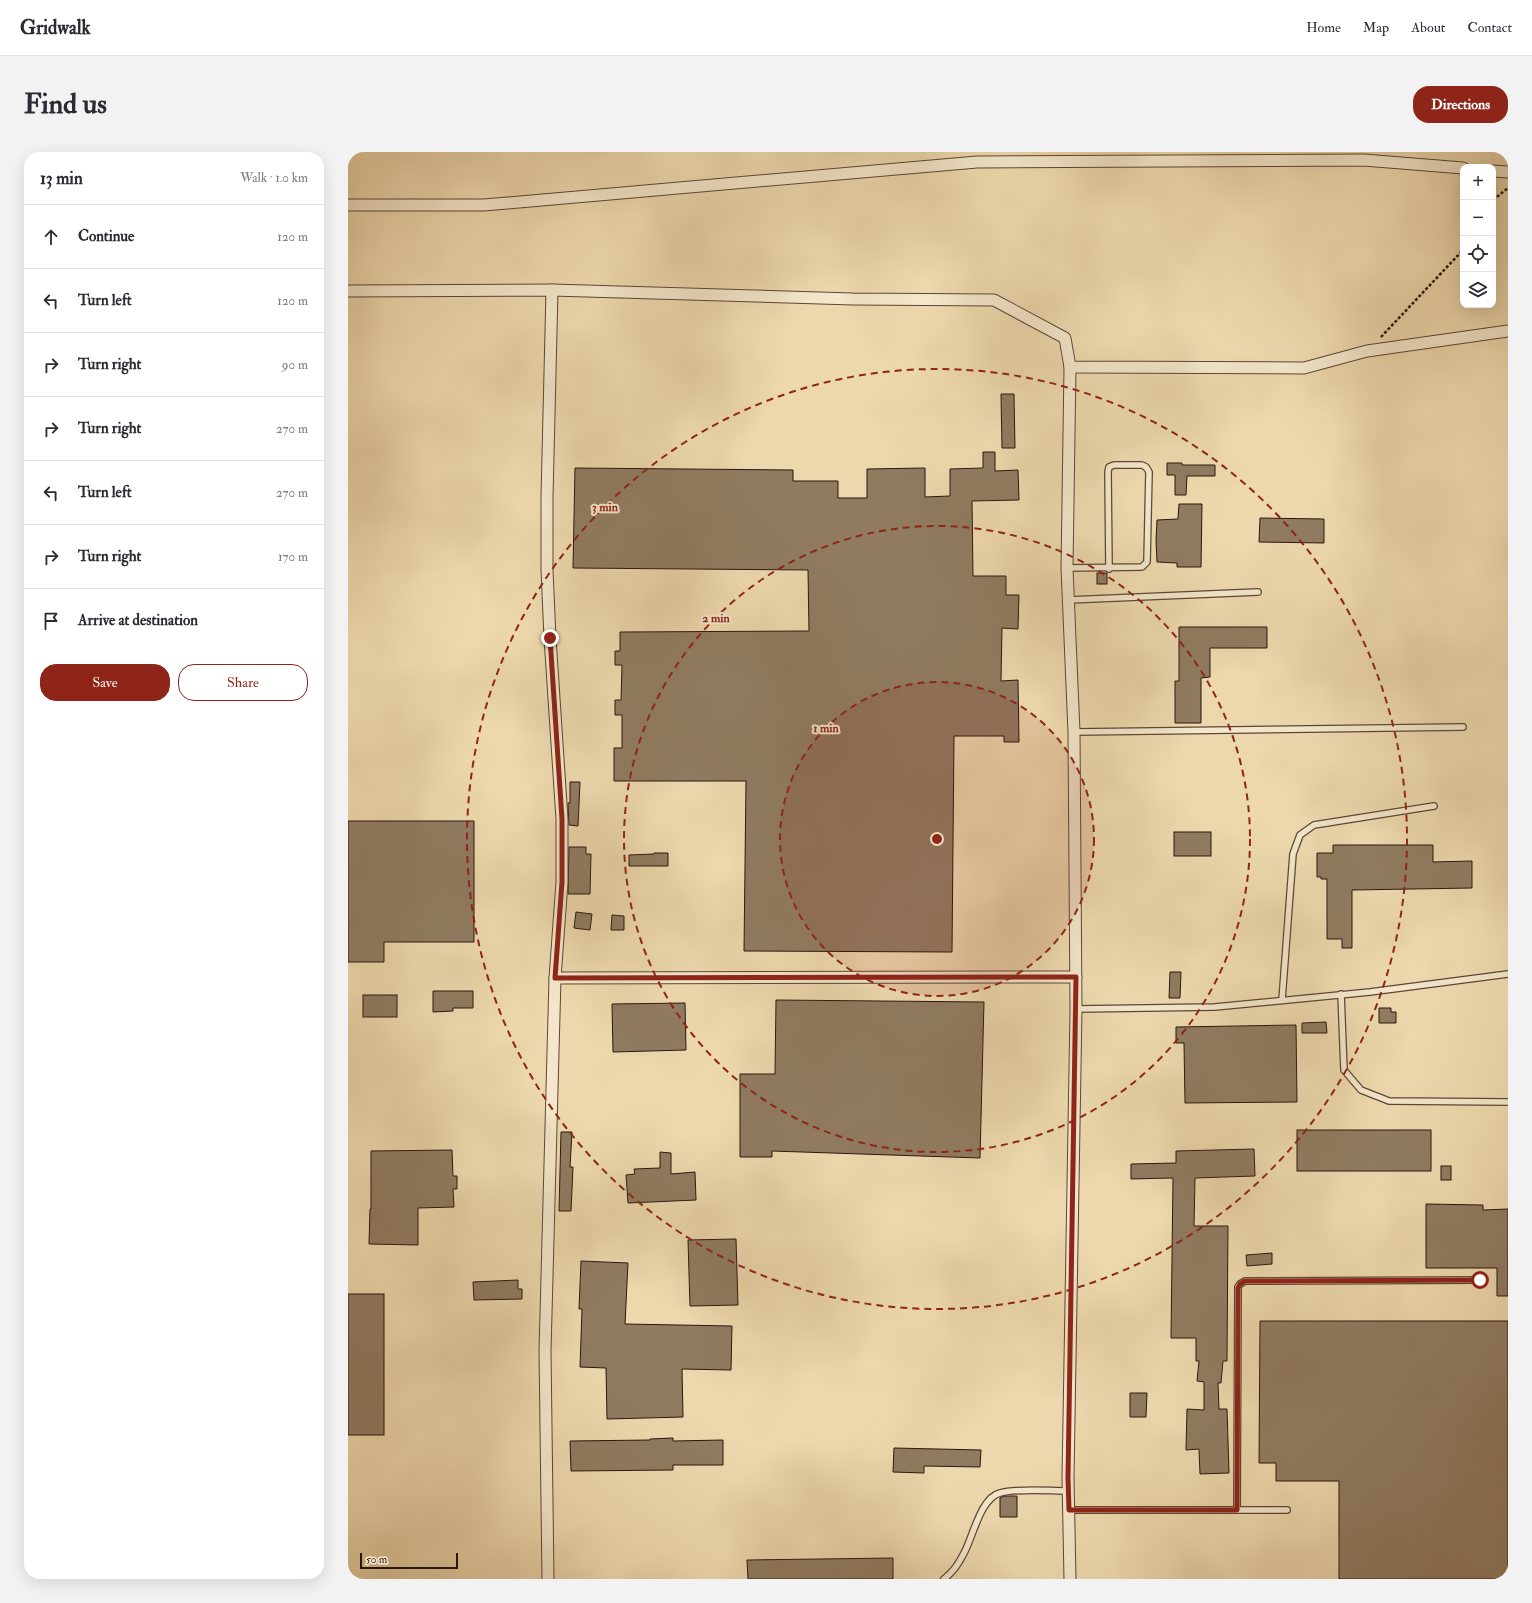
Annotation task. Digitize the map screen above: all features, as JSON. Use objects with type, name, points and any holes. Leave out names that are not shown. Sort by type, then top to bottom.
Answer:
[{"type":"street","points":[[348,205],[484,205],[977,162],[1364,160],[1460,168]]},
{"type":"street","points":[[1496,170],[1508,172]]},
{"type":"street","points":[[548,1579],[545,1352],[555,978],[562,882],[562,819],[547,570],[547,490],[552,290]]},
{"type":"street","points":[[348,291],[552,290],[853,299],[994,300],[1065,338],[1070,367],[1067,568],[1074,732],[1076,977],[1068,1491],[1070,1579]]},
{"type":"street","points":[[1070,367],[1304,368],[1367,351],[1508,331]]},
{"type":"street","points":[[555,978],[1076,977]]},
{"type":"lane","points":[[1067,568],[1109,569],[1142,568],[1147,562],[1149,472],[1146,467],[1114,465],[1109,467],[1109,569]]},
{"type":"lane","points":[[1068,600],[1258,592]]},
{"type":"lane","points":[[1074,732],[1463,728]]},
{"type":"lane","points":[[1282,1000],[1293,854],[1300,835],[1314,825],[1434,806]]},
{"type":"lane","points":[[1076,1009],[1215,1007],[1508,974]]},
{"type":"lane","points":[[1341,994],[1344,1070],[1361,1090],[1389,1101],[1508,1102]]},
{"type":"lane","points":[[1237,1510],[1238,1288],[1240,1284],[1245,1281],[1480,1280]]},
{"type":"lane","points":[[944,1579],[956,1566],[964,1554],[985,1505],[992,1497],[999,1493],[1009,1491],[1068,1491]]},
{"type":"lane","points":[[1069,1510],[1287,1510]]},
{"type":"path","points":[[1496,198],[1508,188]]},
{"type":"path","points":[[1367,351],[1460,253]]},
{"type":"building","points":[[1001,394],[1014,394],[1015,448],[1002,448]]},
{"type":"building","points":[[983,452],[995,452],[995,471],[1018,470],[1019,500],[972,501],[973,576],[1006,576],[1006,595],[1019,595],[1018,629],[1002,628],[1001,681],[1018,680],[1019,742],[1004,742],[1004,736],[954,736],[952,952],[744,951],[746,781],[614,781],[614,748],[622,748],[622,715],[615,715],[615,700],[621,700],[622,665],[615,665],[615,651],[620,651],[620,632],[809,631],[808,570],[573,568],[575,468],[793,470],[793,481],[838,481],[838,498],[867,498],[867,469],[925,468],[925,497],[950,496],[950,469],[983,468]]},
{"type":"building","points":[[1167,463],[1182,463],[1182,465],[1215,465],[1215,476],[1187,476],[1186,495],[1175,495],[1175,475],[1167,475]]},
{"type":"building","points":[[1179,504],[1202,504],[1201,567],[1177,567],[1177,563],[1157,562],[1157,520],[1178,519]]},
{"type":"building","points":[[1260,518],[1324,519],[1324,543],[1259,542]]},
{"type":"building","points":[[1097,573],[1107,573],[1107,584],[1097,584]]},
{"type":"building","points":[[1179,627],[1267,627],[1267,648],[1210,648],[1210,677],[1201,678],[1201,723],[1175,723],[1175,681],[1179,681]]},
{"type":"building","points":[[570,782],[580,782],[578,826],[569,825],[568,803],[570,803]]},
{"type":"building","points":[[348,821],[474,821],[474,942],[384,942],[384,962],[348,962]]},
{"type":"building","points":[[1174,832],[1211,832],[1211,856],[1174,856]]},
{"type":"building","points":[[1333,845],[1433,845],[1433,862],[1472,861],[1472,888],[1352,890],[1352,948],[1342,948],[1342,939],[1327,939],[1327,879],[1317,877],[1317,853],[1333,853]]},
{"type":"building","points":[[569,847],[586,847],[586,854],[591,854],[590,894],[568,894]]},
{"type":"building","points":[[668,853],[668,866],[629,866],[629,855]]},
{"type":"building","points":[[576,912],[592,914],[590,930],[574,928]]},
{"type":"building","points":[[612,915],[624,916],[624,930],[611,930]]},
{"type":"building","points":[[1170,972],[1181,972],[1180,998],[1169,998]]},
{"type":"building","points":[[433,991],[473,991],[473,1008],[453,1008],[453,1011],[433,1012]]},
{"type":"building","points":[[363,995],[397,995],[397,1017],[363,1017]]},
{"type":"building","points":[[776,1000],[984,1002],[980,1158],[772,1151],[772,1157],[740,1157],[740,1074],[775,1074]]},
{"type":"building","points":[[685,1003],[686,1050],[613,1052],[612,1004]]},
{"type":"building","points":[[1379,1008],[1391,1008],[1391,1012],[1396,1012],[1396,1023],[1379,1023]]},
{"type":"building","points":[[1326,1022],[1327,1033],[1302,1033],[1302,1023]]},
{"type":"building","points":[[1296,1025],[1297,1102],[1185,1103],[1184,1043],[1176,1043],[1176,1027]]},
{"type":"building","points":[[1297,1130],[1431,1130],[1431,1171],[1297,1171]]},
{"type":"building","points":[[561,1132],[572,1132],[570,1167],[573,1167],[571,1211],[559,1211]]},
{"type":"building","points":[[1254,1149],[1255,1176],[1195,1178],[1194,1226],[1228,1226],[1227,1361],[1223,1361],[1221,1383],[1218,1383],[1219,1409],[1227,1409],[1229,1473],[1200,1474],[1199,1449],[1186,1450],[1187,1409],[1204,1410],[1204,1382],[1197,1381],[1199,1361],[1196,1361],[1196,1338],[1171,1338],[1173,1178],[1131,1179],[1131,1164],[1176,1163],[1176,1151]]},
{"type":"building","points":[[452,1150],[453,1176],[457,1176],[457,1189],[453,1189],[454,1207],[418,1208],[418,1245],[369,1244],[371,1209],[371,1151]]},
{"type":"building","points":[[660,1152],[671,1153],[671,1174],[695,1172],[696,1200],[628,1203],[626,1175],[635,1174],[634,1169],[660,1168]]},
{"type":"building","points":[[1441,1166],[1451,1166],[1451,1180],[1441,1180]]},
{"type":"building","points":[[1426,1204],[1483,1205],[1483,1210],[1508,1209],[1508,1296],[1497,1296],[1497,1268],[1426,1268]]},
{"type":"building","points":[[736,1239],[738,1305],[690,1306],[688,1240]]},
{"type":"building","points":[[1272,1253],[1272,1264],[1247,1266],[1246,1255]]},
{"type":"building","points":[[581,1261],[628,1263],[625,1324],[732,1326],[731,1370],[682,1369],[683,1417],[607,1419],[606,1368],[580,1367],[582,1309],[579,1309]]},
{"type":"building","points":[[518,1280],[518,1289],[522,1289],[522,1299],[474,1300],[473,1282]]},
{"type":"building","points":[[348,1294],[384,1294],[384,1435],[348,1435]]},
{"type":"building","points":[[1260,1321],[1508,1321],[1508,1579],[1339,1579],[1339,1481],[1276,1481],[1276,1463],[1259,1463]]},
{"type":"building","points":[[1130,1393],[1147,1393],[1146,1417],[1130,1417]]},
{"type":"building","points":[[673,1438],[673,1441],[723,1440],[723,1465],[673,1465],[673,1470],[571,1471],[570,1441],[650,1440]]},
{"type":"building","points":[[894,1448],[981,1450],[980,1467],[924,1466],[924,1473],[893,1472]]},
{"type":"building","points":[[1004,1496],[1017,1496],[1017,1517],[1000,1517],[1000,1498]]},
{"type":"building","points":[[893,1558],[893,1579],[748,1579],[747,1560]]},
{"type":"route","points":[[550,638],[562,819],[562,882],[555,978],[1076,977],[1068,1478],[1069,1510],[1237,1510],[1238,1288],[1240,1284],[1245,1281],[1480,1280]]}]
